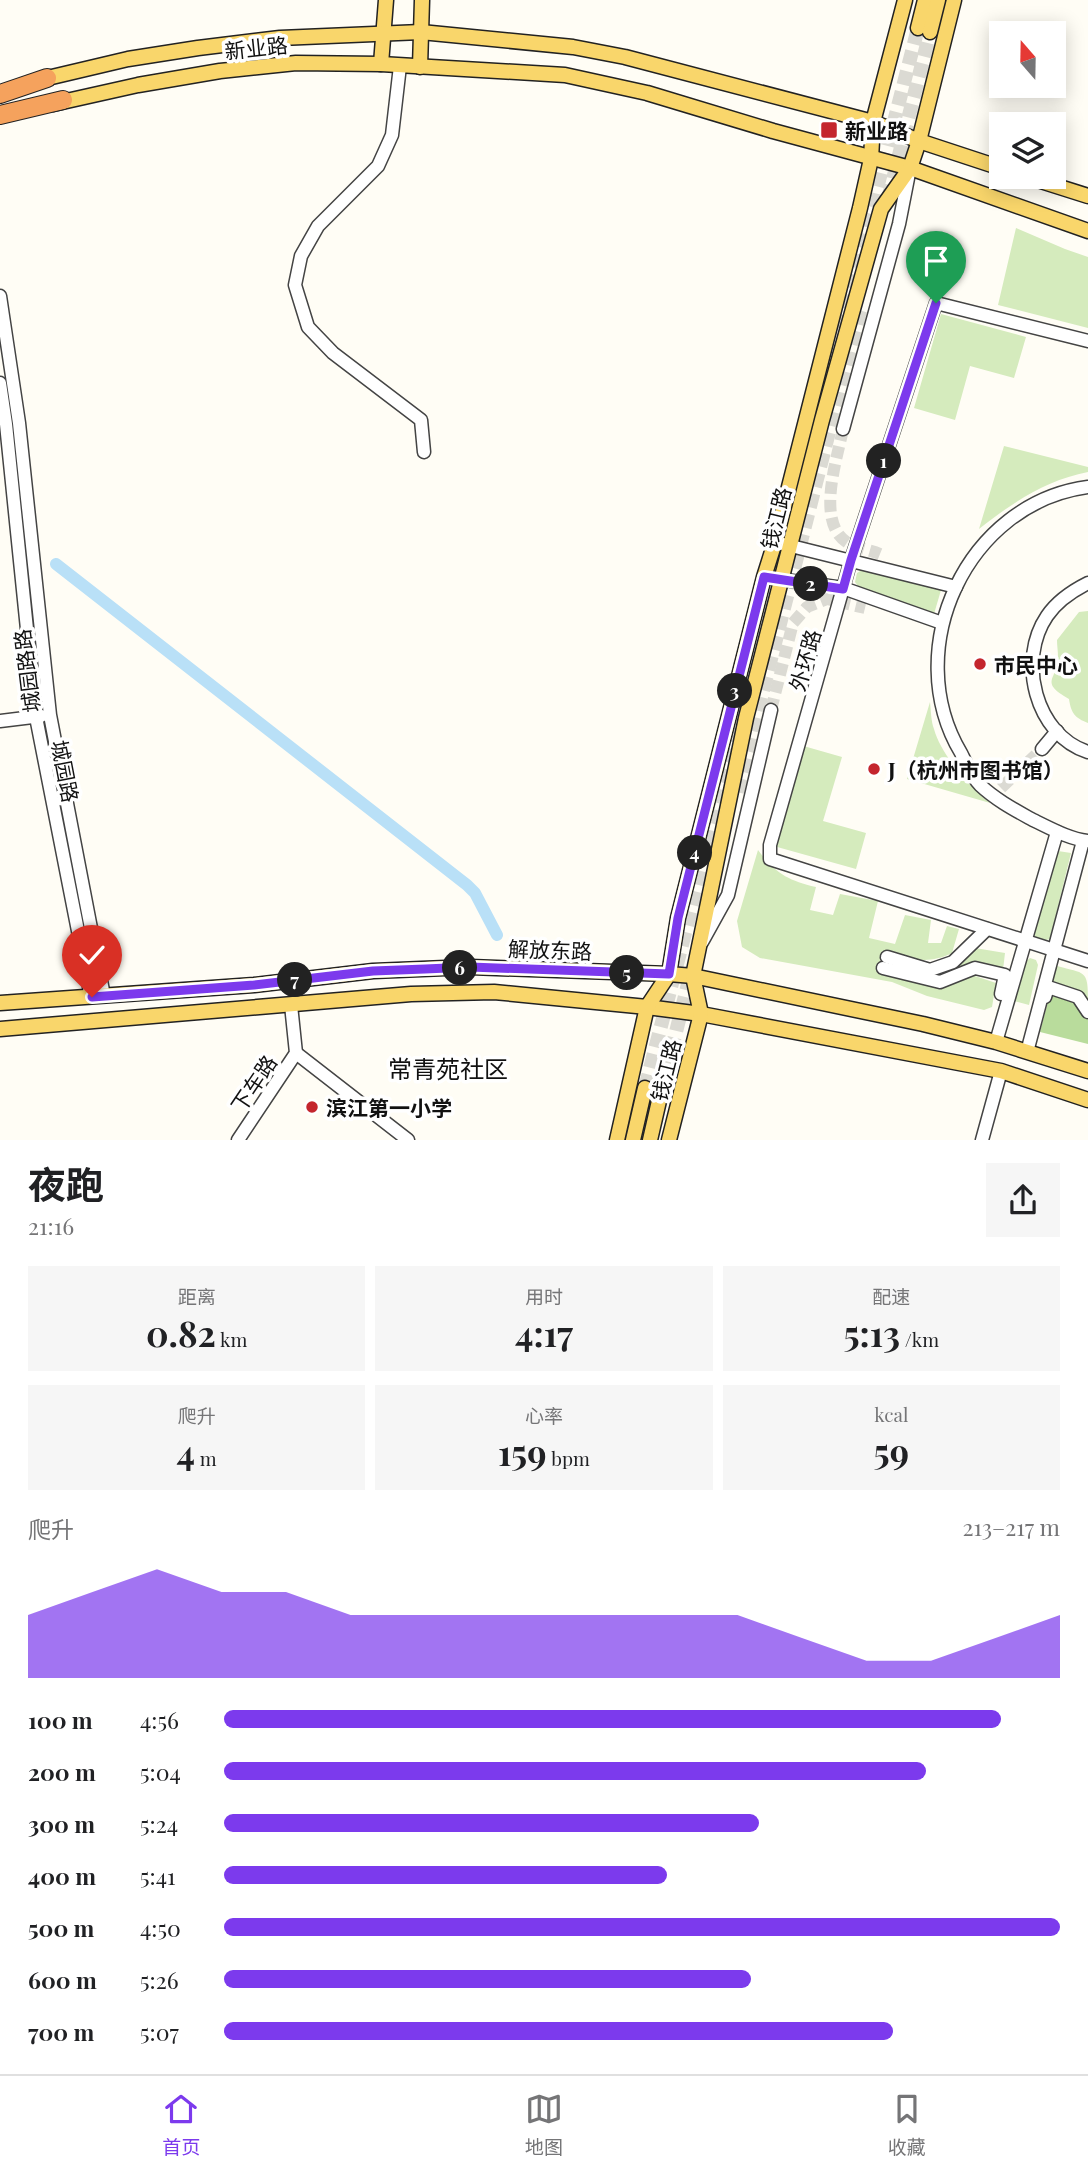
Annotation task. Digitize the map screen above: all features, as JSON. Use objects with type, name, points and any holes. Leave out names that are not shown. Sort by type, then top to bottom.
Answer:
[{"type":"highway","points":[[0,92],[47,78]]},
{"type":"highway","points":[[0,115],[63,100]]},
{"type":"main road","points":[[381,64],[386,0]]},
{"type":"main road","points":[[420,67],[422,0]]},
{"type":"main road","name":"钱江路","points":[[617,1139],[648,1007],[669,974],[678,918],[871,159],[873,122],[905,0]]},
{"type":"main road","points":[[925,0],[924,30],[938,0]]},
{"type":"main road","name":"钱江路","points":[[669,1139],[701,1014],[693,976],[746,719],[822,420],[881,209],[910,168],[954,0]]},
{"type":"main road","name":"新业路","points":[[47,78],[128,59],[279,38],[421,32],[573,47],[625,57],[873,122],[919,141],[989,164]]},
{"type":"main road","name":"新业路","points":[[0,125],[63,100],[220,71],[296,63],[381,64],[565,75],[647,93],[910,168],[1088,231]]},
{"type":"main road","points":[[1066,189],[1088,196]]},
{"type":"main road","name":"解放东路","points":[[0,1003],[254,985],[373,971],[436,968],[669,974],[693,976],[923,1024],[996,1042],[1088,1071]]},
{"type":"main road","points":[[0,1028],[411,994],[494,992],[701,1014],[1001,1072],[1088,1100]]},
{"type":"main road","points":[[634,1139],[645,1088]]},
{"type":"main road","points":[[650,1139],[661,1092]]},
{"type":"street","points":[[400,66],[392,135],[378,166],[318,226],[301,256],[295,285],[309,327],[333,353],[421,420],[424,452]]},
{"type":"street","points":[[843,429],[899,223],[910,168]]},
{"type":"street","name":"城园路路","points":[[0,296],[19,424],[50,715],[97,997]]},
{"type":"street","name":"外环路","points":[[1088,341],[936,303],[851,560],[770,845],[770,859],[1088,961]]},
{"type":"street","name":"城园路","points":[[0,383],[36,717],[97,997]]},
{"type":"street","points":[[1027,1052],[1085,841],[1057,832],[1012,810],[998,792],[978,783],[948,731],[936,672],[947,604],[970,558],[1013,516],[1066,490],[1088,487]]},
{"type":"street","points":[[775,542],[956,587]]},
{"type":"street","points":[[764,577],[843,589],[942,623]]},
{"type":"street","points":[[1088,583],[1067,594],[1046,617],[1034,645],[1031,676],[1040,706],[1057,731],[1088,752]]},
{"type":"street","points":[[699,949],[728,895],[771,710]]},
{"type":"street","points":[[0,721],[50,715]]},
{"type":"street","points":[[1042,749],[1057,731]]},
{"type":"street","points":[[996,1042],[1057,832]]},
{"type":"street","points":[[987,929],[953,962],[930,970],[885,962],[940,982],[975,968],[1005,975],[998,1012],[1002,1020]]},
{"type":"street","points":[[1034,1021],[1038,1020],[1048,987],[1078,997],[1088,1012]]},
{"type":"street","name":"下车路","points":[[238,1139],[296,1053],[291,1005]]},
{"type":"street","points":[[296,1053],[408,1139]]},
{"type":"street","points":[[982,1139],[1001,1072]]},
{"type":"green space","points":[[1016,228],[1088,257],[1088,328],[998,305]]},
{"type":"green space","points":[[941,314],[1026,337],[1014,378],[970,366],[955,420],[914,408]]},
{"type":"green space","points":[[1004,446],[1088,467],[1088,472],[1058,481],[1030,494],[979,529]]},
{"type":"green space","points":[[865,568],[941,590],[934,614],[860,589],[855,582],[857,573]]},
{"type":"green space","points":[[1088,611],[1088,723],[1074,714],[1069,699],[1054,688],[1052,680],[1058,657],[1057,640],[1079,612]]},
{"type":"green space","points":[[930,702],[933,726],[943,749],[965,779],[990,803],[907,779]]},
{"type":"green space","points":[[800,745],[842,757],[823,821],[866,833],[856,869],[770,845]]},
{"type":"green space","points":[[758,850],[783,875],[816,887],[810,910],[833,915],[840,894],[878,901],[869,938],[895,944],[905,915],[931,920],[928,943],[941,943],[947,926],[959,929],[952,953],[925,960],[882,951],[878,973],[941,986],[972,975],[996,983],[992,1007],[984,1010],[927,996],[892,982],[760,958],[742,947],[737,921]]},
{"type":"green space","points":[[1058,851],[1071,853],[1050,939],[1042,941],[1034,938],[1032,931]]},
{"type":"green space","points":[[975,948],[1005,953],[1003,970],[968,966],[951,970]]},
{"type":"green space","points":[[1030,958],[1036,960],[1038,965],[1029,1005],[1014,1001],[1024,963]]},
{"type":"green space","points":[[1057,966],[1083,974],[1087,983],[1088,1000],[1081,992],[1052,983]]},
{"type":"green space","points":[[1050,994],[1076,1004],[1088,1020],[1088,1044],[1040,1032]]},
{"type":"waterway","points":[[56,564],[467,885],[475,893],[497,935]]},
{"type":"tunnel","points":[[841,329],[918,28]]},
{"type":"tunnel","points":[[888,199],[930,32]]},
{"type":"tunnel","points":[[737,792],[861,307]]},
{"type":"tunnel","points":[[843,429],[833,473],[830,506],[832,521],[838,534],[848,543],[880,554]]},
{"type":"tunnel","points":[[771,710],[793,623],[807,607],[827,599],[865,608]]},
{"type":"tunnel","points":[[645,1088],[738,728]]},
{"type":"tunnel","points":[[1001,788],[1042,749]]},
{"type":"tunnel","points":[[661,1092],[692,968]]},
{"type":"place","name":"新业路","points":[[829,130]]},
{"type":"place","name":"市民中心","points":[[980,664]]},
{"type":"place","name":"J（杭州市图书馆）","points":[[874,769]]},
{"type":"place","name":"滨江第一小学","points":[[312,1107]]},
{"type":"district","name":"常青苑社区","points":[[448,1068]]},
{"type":"route","points":[[92,997],[254,985],[373,971],[470,967],[669,974],[678,918],[764,577],[843,589],[936,303]]}]
